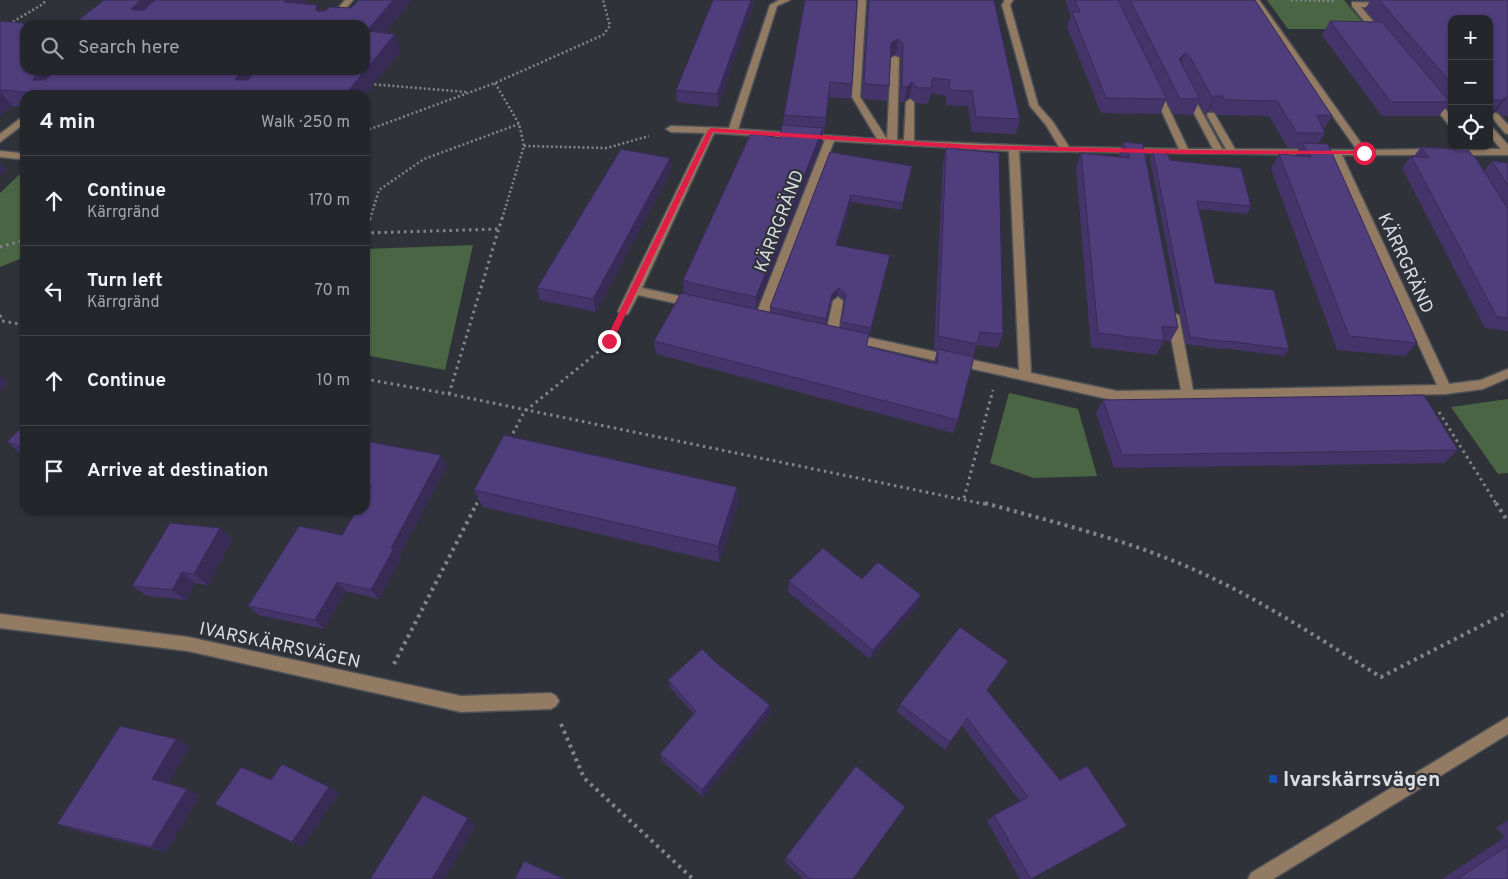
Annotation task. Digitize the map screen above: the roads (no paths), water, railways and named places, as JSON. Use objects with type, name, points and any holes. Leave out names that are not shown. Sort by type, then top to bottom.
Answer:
[{"type":"street","points":[[332,20],[350,0]]},
{"type":"street","points":[[733,130],[774,5],[786,0]]},
{"type":"street","points":[[862,0],[856,97],[888,142]]},
{"type":"street","points":[[1009,0],[1006,5],[1034,106],[1050,124],[1066,150]]},
{"type":"street","points":[[1255,0],[1364,153]]},
{"type":"street","points":[[1385,41],[1355,4],[1393,5]]},
{"type":"street","points":[[888,142],[893,101],[895,58]]},
{"type":"street","points":[[1151,80],[1185,152]]},
{"type":"street","points":[[1186,90],[1219,152]]},
{"type":"street","points":[[1428,93],[1448,118]]},
{"type":"street","points":[[909,143],[910,102]]},
{"type":"street","points":[[1211,115],[1232,152]]},
{"type":"street","points":[[1495,116],[1508,131]]},
{"type":"street","points":[[0,139],[20,123]]},
{"type":"street","points":[[671,130],[733,130],[888,142],[1066,150],[1143,156],[1185,152],[1508,152]]},
{"type":"street","points":[[624,311],[711,130]]},
{"type":"street","points":[[1493,134],[1508,152]]},
{"type":"street","name":"KÄRRGRÄND","points":[[761,317],[830,138]]},
{"type":"street","points":[[1014,148],[1025,376]]},
{"type":"street","name":"KÄRRGRÄND","points":[[1336,152],[1445,389]]},
{"type":"street","points":[[0,154],[20,156]]},
{"type":"street","points":[[635,290],[703,305]]},
{"type":"street","points":[[838,301],[827,332],[1118,396],[1445,389],[1484,384],[1508,373]]},
{"type":"street","points":[[1172,307],[1188,394]]},
{"type":"street","name":"IVARSKÄRRSVÄGEN","points":[[0,621],[188,644],[462,704],[551,701]]},
{"type":"street","points":[[1257,879],[1508,725]]},
{"type":"place","name":"Ivarskärrsvägen","points":[[1273,779]]}]
